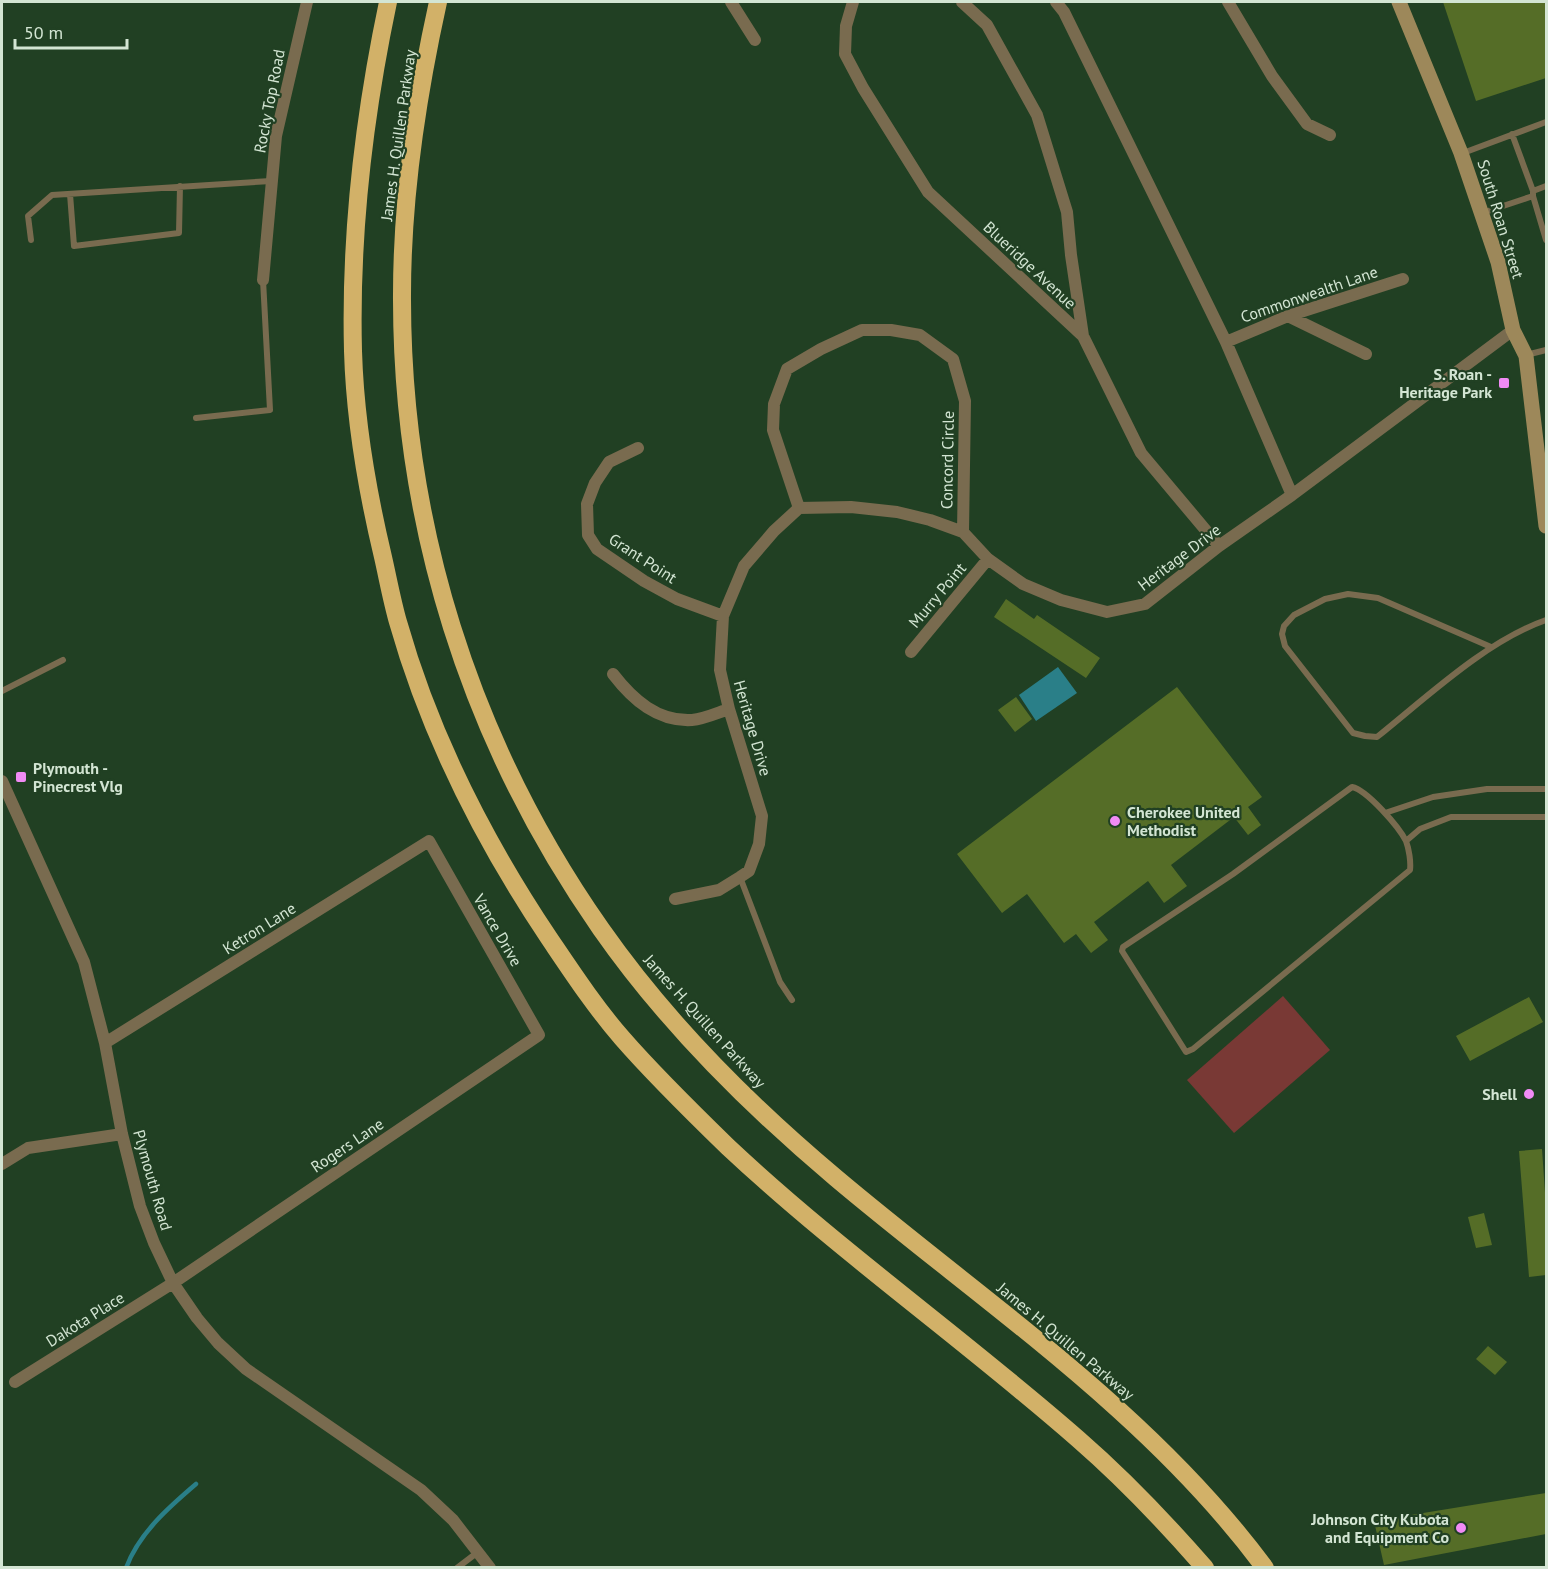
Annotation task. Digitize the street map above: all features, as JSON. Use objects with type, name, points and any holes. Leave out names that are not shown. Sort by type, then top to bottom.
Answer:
[{"type":"highway","name":"James H. Quillen Parkway","points":[[388,2],[368,115],[358,200],[353,354],[362,450],[376,528],[399,623],[424,698],[459,782],[489,841],[527,905],[572,973],[621,1037],[669,1088],[728,1146],[818,1227],[1078,1439],[1159,1515],[1205,1568]]},
{"type":"highway","name":"James H. Quillen Parkway","points":[[438,2],[416,122],[407,196],[402,292],[404,373],[411,447],[432,560],[455,644],[486,724],[522,801],[559,867],[603,932],[652,995],[710,1060],[777,1126],[827,1170],[1054,1353],[1142,1431],[1204,1494],[1265,1568]]},
{"type":"main road","name":"South Roan Street","points":[[1399,2],[1461,153],[1498,262],[1513,330],[1526,356],[1546,526]]},
{"type":"street","name":"Rocky Top Road","points":[[263,280],[276,136],[307,2]]},
{"type":"street","points":[[731,2],[755,40]]},
{"type":"street","name":"Blueridge Avenue","points":[[854,2],[846,26],[845,54],[863,88],[928,192],[1083,336],[1141,453],[1219,546]]},
{"type":"street","points":[[962,2],[987,25],[1037,115],[1067,212],[1083,336]]},
{"type":"street","points":[[1056,2],[1064,12],[1226,342],[1292,495]]},
{"type":"street","points":[[1228,2],[1272,76],[1307,124],[1330,135]]},
{"type":"street","name":"Commonwealth Lane","points":[[1226,342],[1288,316],[1403,279]]},
{"type":"street","points":[[1288,316],[1366,354]]},
{"type":"street","name":"Concord Circle","points":[[799,508],[773,430],[774,404],[787,369],[821,349],[862,330],[891,330],[920,335],[953,359],[964,400],[963,532]]},
{"type":"street","name":"Heritage Drive","points":[[675,899],[719,890],[740,877],[749,870],[759,844],[762,816],[729,709],[720,670],[723,616],[744,566],[774,531],[799,508],[851,507],[897,512],[930,520],[963,532],[988,559],[1023,584],[1061,600],[1107,612],[1145,604],[1219,546],[1292,495],[1513,330]]},
{"type":"street","name":"Grant Point","points":[[638,448],[609,462],[595,483],[587,504],[588,535],[597,549],[644,581],[677,599],[723,616]]},
{"type":"street","name":"Murry Point","points":[[911,652],[988,559]]},
{"type":"street","points":[[614,674],[627,692],[644,707],[666,717],[693,720],[729,709]]},
{"type":"street","name":"Plymouth Road","points":[[2,782],[84,962],[105,1043],[122,1134],[140,1206],[173,1284],[211,1335],[246,1369],[421,1490],[453,1520],[490,1568]]},
{"type":"street","name":"Ketron Lane","points":[[105,1043],[429,841]]},
{"type":"street","name":"Vance Drive","points":[[429,841],[539,1035]]},
{"type":"street","name":"Rogers Lane","points":[[173,1284],[539,1035]]},
{"type":"street","points":[[2,1164],[28,1148],[122,1134]]},
{"type":"street","name":"Dakota Place","points":[[15,1382],[173,1284]]},
{"type":"lane","points":[[1461,153],[1546,122]]},
{"type":"lane","points":[[1512,134],[1546,240]]},
{"type":"lane","points":[[31,240],[28,216],[52,195],[272,181]]},
{"type":"lane","points":[[70,194],[74,246],[179,233],[180,186]]},
{"type":"lane","points":[[1480,214],[1533,194],[1546,186]]},
{"type":"lane","points":[[196,418],[270,410],[263,280]]},
{"type":"lane","points":[[1526,356],[1546,350]]},
{"type":"lane","points":[[1491,647],[1378,598],[1348,594],[1325,599],[1294,615],[1284,626],[1282,634],[1285,646],[1353,733],[1377,736],[1491,647],[1546,620]]},
{"type":"lane","points":[[2,691],[63,660]]},
{"type":"lane","points":[[1352,787],[1360,789],[1385,813],[1406,841],[1411,864],[1410,870],[1193,1049],[1185,1052],[1122,951],[1123,947],[1233,874],[1352,787]]},
{"type":"lane","points":[[1385,813],[1433,797],[1487,789],[1546,789]]},
{"type":"lane","points":[[1406,841],[1420,829],[1451,817],[1546,817]]},
{"type":"lane","points":[[740,877],[780,982],[792,1000]]},
{"type":"lane","points":[[457,1568],[478,1552]]},
{"type":"shaded area","points":[[1283,996],[1330,1050],[1234,1133],[1187,1080]]},
{"type":"water","points":[[1058,667],[1077,693],[1036,721],[1019,695]]},
{"type":"building","points":[[1443,2],[1546,2],[1546,78],[1476,101]]},
{"type":"building","points":[[1006,599],[1034,619],[1037,615],[1100,658],[1086,678],[994,617]]},
{"type":"building","name":"Cherokee United Methodist","points":[[1177,687],[1262,797],[1248,807],[1261,825],[1248,835],[1234,817],[1171,865],[1187,886],[1164,903],[1148,881],[1094,922],[1108,940],[1091,953],[1076,934],[1064,943],[1027,894],[1002,913],[957,854]]},
{"type":"building","points":[[1016,697],[1032,719],[1015,732],[998,710]]},
{"type":"building","points":[[1529,997],[1543,1022],[1470,1061],[1456,1036]]},
{"type":"building","points":[[1542,1149],[1546,1207],[1546,1275],[1529,1277],[1519,1151]]},
{"type":"building","points":[[1484,1213],[1492,1245],[1476,1248],[1468,1217]]},
{"type":"building","points":[[1488,1346],[1507,1362],[1495,1375],[1476,1359]]},
{"type":"building","name":"Johnson City Kubota and Equipment Co","points":[[1546,1493],[1546,1534],[1384,1565],[1374,1521]]},
{"type":"waterway","points":[[126,1568],[147,1532],[165,1511],[196,1484]]},
{"type":"place","name":"S. Roan - Heritage Park","points":[[1504,383]]},
{"type":"place","name":"Plymouth - Pinecrest Vlg","points":[[21,777]]},
{"type":"place","name":"Cherokee United Methodist","points":[[1115,821]]},
{"type":"place","name":"Shell","points":[[1529,1094]]},
{"type":"place","name":"Johnson City Kubota and Equipment Co","points":[[1461,1528]]}]
